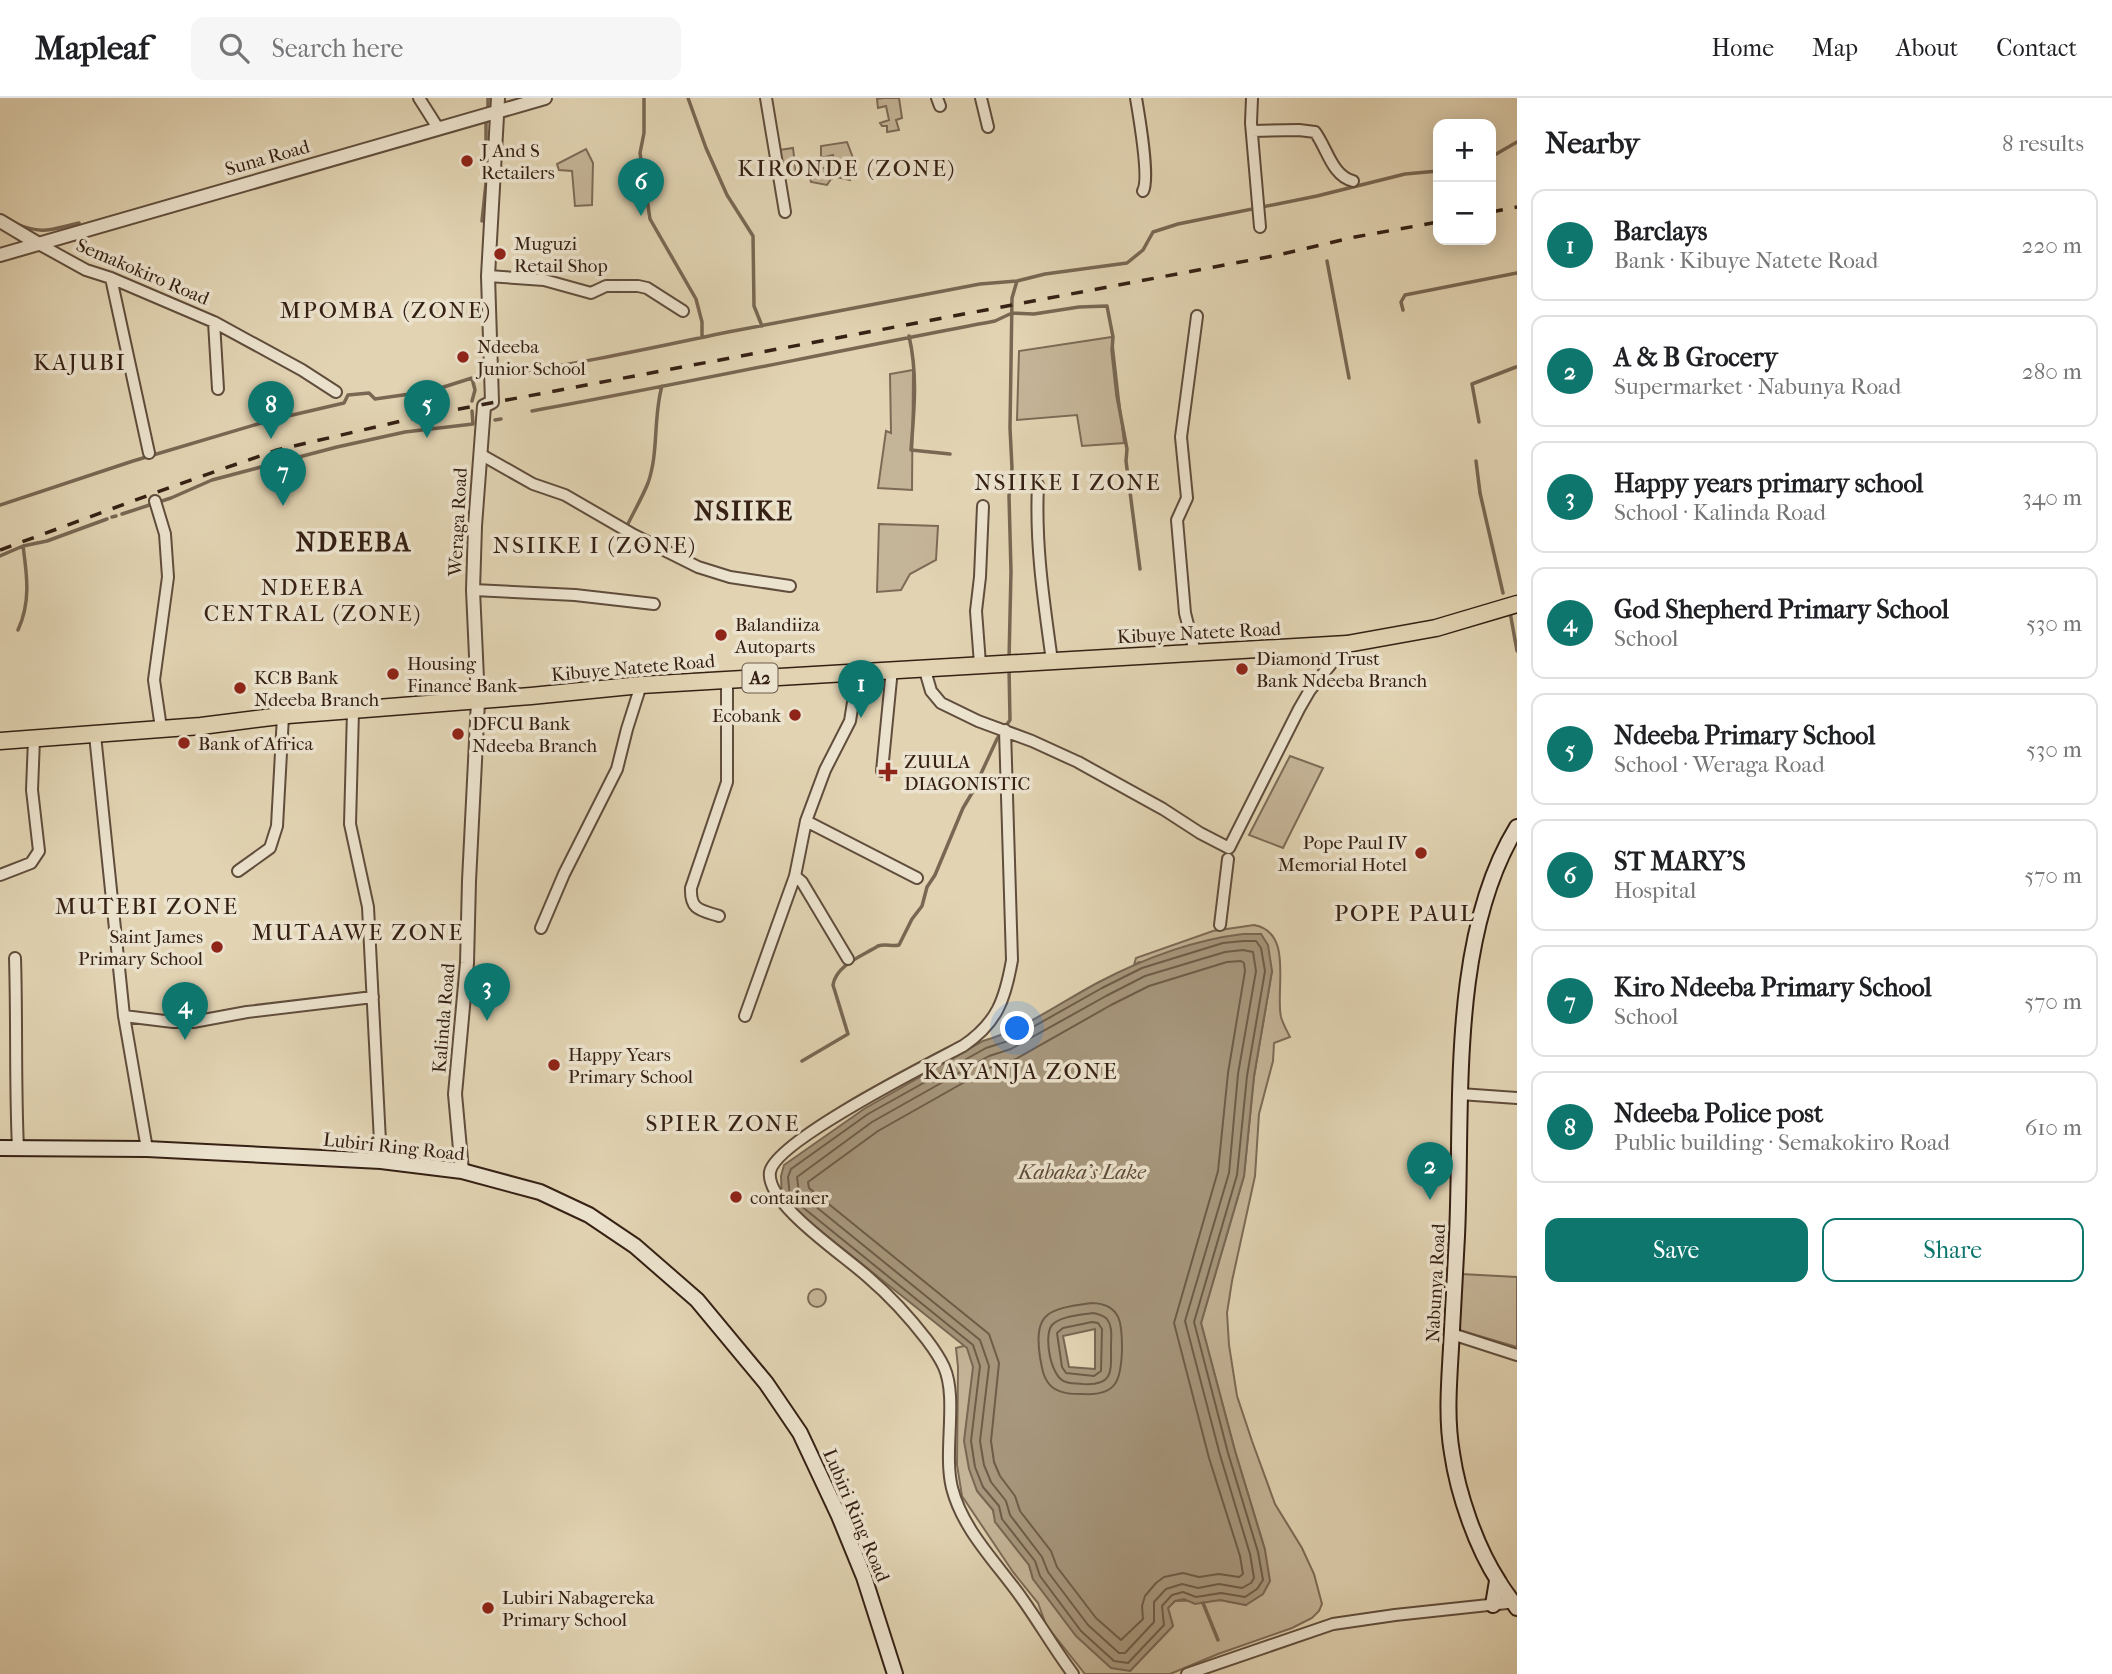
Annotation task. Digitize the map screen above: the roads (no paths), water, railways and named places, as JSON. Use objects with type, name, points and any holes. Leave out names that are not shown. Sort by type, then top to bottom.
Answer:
[{"type":"main road","name":"Kibuye Natete Road","points":[[0,741],[201,726],[283,716],[642,685],[1348,643],[1436,628],[1517,604]]},
{"type":"main road","name":"Nabunya Road","points":[[1516,1605],[1497,1581],[1470,1524],[1452,1455],[1447,1398],[1457,1232],[1460,1094],[1471,964],[1479,924],[1496,867],[1517,827]]},
{"type":"main road","name":"Lubiri Ring Road","points":[[0,1148],[147,1149],[381,1161],[462,1171],[540,1192],[589,1215],[635,1247],[697,1300],[766,1383],[800,1433],[864,1577],[895,1674]]},
{"type":"main road","points":[[1493,1605],[1497,1581]]},
{"type":"street","points":[[419,98],[438,128]]},
{"type":"street","name":"Weraga Road","points":[[478,701],[473,590],[475,526],[484,407],[492,402],[488,276],[498,98]]},
{"type":"street","name":"Suna Road","points":[[0,255],[545,98]]},
{"type":"street","points":[[766,98],[785,212]]},
{"type":"street","points":[[981,98],[988,127]]},
{"type":"street","points":[[1136,98],[1144,164],[1143,191]]},
{"type":"street","points":[[1252,98],[1260,228]]},
{"type":"street","points":[[1252,131],[1315,132],[1338,171],[1345,179],[1353,181]]},
{"type":"street","name":"Semakokiro Road","points":[[0,221],[77,266],[214,322],[218,389]]},
{"type":"street","points":[[488,276],[544,280],[592,293],[606,286],[638,286],[646,288],[683,311]]},
{"type":"street","points":[[111,278],[149,453]]},
{"type":"street","points":[[1195,652],[1185,614],[1177,520],[1187,498],[1181,437],[1197,316]]},
{"type":"street","points":[[214,322],[302,370],[336,392]]},
{"type":"street","points":[[480,454],[533,484],[565,495],[625,530],[698,567],[730,577],[790,586]]},
{"type":"street","points":[[1038,485],[1040,579],[1052,662]]},
{"type":"street","points":[[156,504],[165,534],[168,577],[154,680],[161,727]]},
{"type":"street","points":[[980,664],[976,611],[981,576],[983,506]]},
{"type":"street","points":[[473,590],[575,595],[654,604]]},
{"type":"street","points":[[924,667],[931,691],[941,703],[978,721],[1053,750],[1115,781],[1199,833],[1229,848],[1298,709],[1348,643]]},
{"type":"street","points":[[882,771],[892,669]]},
{"type":"street","points":[[745,1016],[795,876],[806,821],[825,770],[850,721],[858,671]]},
{"type":"street","points":[[719,916],[692,904],[691,888],[727,782],[727,680]]},
{"type":"street","points":[[541,928],[564,874],[617,769],[642,685]]},
{"type":"street","name":"Kalinda Road","points":[[462,1171],[456,1094],[467,964],[478,701]]},
{"type":"street","points":[[353,711],[350,824],[368,907],[381,1161]]},
{"type":"street","points":[[238,871],[267,850],[277,826],[283,716]]},
{"type":"street","points":[[1005,730],[1012,960],[1001,1005],[991,1022],[977,1036],[812,1132],[785,1151],[770,1172],[771,1184],[790,1212],[869,1278],[928,1341],[944,1368],[949,1388],[948,1460],[956,1498],[975,1535],[1073,1674]]},
{"type":"street","points":[[95,734],[124,1016],[147,1149]]},
{"type":"street","points":[[0,875],[32,863],[38,851],[32,790],[34,739]]},
{"type":"street","points":[[806,821],[917,878]]},
{"type":"street","points":[[1220,925],[1228,859]]},
{"type":"street","points":[[795,876],[802,882],[848,959]]},
{"type":"street","points":[[15,958],[18,1148]]},
{"type":"street","points":[[124,1016],[193,1022],[247,1012],[373,997]]},
{"type":"street","points":[[1460,1094],[1517,1098]]},
{"type":"street","points":[[1452,1334],[1517,1355]]},
{"type":"street","points":[[1187,1674],[1334,1625],[1395,1615],[1516,1605]]},
{"type":"water","name":"Kabaka's Lake","points":[[1261,934],[1268,945],[1272,971],[1254,1076],[1244,1176],[1201,1323],[1265,1550],[1270,1581],[1263,1594],[1246,1605],[1220,1600],[1195,1604],[1184,1599],[1175,1601],[1168,1608],[1173,1626],[1130,1671],[1111,1668],[1076,1636],[1033,1579],[1029,1565],[995,1522],[993,1510],[977,1491],[969,1469],[964,1441],[973,1367],[967,1348],[782,1200],[781,1176],[784,1165],[864,1109],[983,1041],[1028,1022],[1133,966],[1187,946],[1224,937]],"holes":[[[1095,1329],[1095,1369],[1069,1367],[1063,1336]]]},
{"type":"waterway","points":[[488,98],[488,108]]},
{"type":"waterway","points":[[644,98],[644,133],[640,153],[650,219],[696,299],[702,322],[702,337]]},
{"type":"waterway","points":[[688,98],[727,195],[753,236],[754,306],[762,326]]},
{"type":"waterway","points":[[482,221],[486,183],[486,123]]},
{"type":"waterway","points":[[1496,154],[1517,142]]},
{"type":"waterway","points":[[497,375],[584,361],[980,284],[1017,281],[1045,274],[1127,263],[1143,250],[1153,232],[1178,224],[1317,196],[1405,174],[1433,171]]},
{"type":"waterway","points":[[14,223],[46,230],[79,223]]},
{"type":"waterway","points":[[1327,261],[1349,378]]},
{"type":"waterway","points":[[1403,310],[1401,302],[1405,295],[1517,273]]},
{"type":"waterway","points":[[1009,660],[1012,298],[1017,281]]},
{"type":"waterway","points":[[532,411],[995,321],[1012,313],[1034,314],[1107,306],[1140,569]]},
{"type":"waterway","points":[[909,336],[914,379],[911,450],[950,454]]},
{"type":"waterway","points":[[1479,422],[1472,384],[1516,367]]},
{"type":"waterway","points":[[0,505],[133,461],[271,420],[344,403],[348,395],[369,393],[375,399],[431,391],[472,378],[475,390],[472,401]]},
{"type":"waterway","points":[[626,528],[646,489],[651,471],[662,386]]},
{"type":"waterway","points":[[122,514],[171,498],[212,480],[337,447],[405,432],[473,424],[472,411]]},
{"type":"waterway","points":[[495,420],[501,419]]},
{"type":"waterway","points":[[1476,461],[1480,493],[1503,593]]},
{"type":"waterway","points":[[112,517],[116,516]]},
{"type":"waterway","points":[[0,556],[107,519]]},
{"type":"waterway","points":[[18,630],[26,599],[27,578],[23,546]]},
{"type":"waterway","points":[[1510,612],[1517,651]]},
{"type":"waterway","points":[[802,1061],[848,1034],[833,985],[839,972],[878,946],[899,945],[922,906],[927,887],[935,875],[963,808],[997,739],[1010,720],[1009,667]]},
{"type":"waterway","points":[[1203,1603],[1218,1640]]},
{"type":"railway","points":[[1496,211],[1517,207]]},
{"type":"railway","points":[[0,550],[277,450],[427,415],[1278,255],[1433,223]]},
{"type":"place","name":"J And S Retailers","points":[[467,161]]},
{"type":"place","name":"ST MARY'S","points":[[641,216]]},
{"type":"place","name":"Muguzi Retail Shop","points":[[500,254]]},
{"type":"place","name":"Ndeeba Junior School","points":[[463,357]]},
{"type":"place","name":"Ndeeba Primary School","points":[[427,438]]},
{"type":"place","name":"Ndeeba Police post","points":[[271,439]]},
{"type":"place","name":"Kiro Ndeeba Primary School","points":[[283,506]]},
{"type":"place","name":"Balandiiza Autoparts","points":[[721,635]]},
{"type":"place","name":"Diamond Trust Bank Ndeeba Branch","points":[[1242,669]]},
{"type":"place","name":"Housing Finance Bank","points":[[393,674]]},
{"type":"place","name":"KCB Bank Ndeeba Branch","points":[[240,688]]},
{"type":"place","name":"Ecobank","points":[[795,715]]},
{"type":"place","name":"Barclays","points":[[861,718]]},
{"type":"place","name":"DFCU Bank Ndeeba Branch","points":[[458,734]]},
{"type":"place","name":"Bank of Africa","points":[[184,743]]},
{"type":"place","name":"ZUULA DIAGONISTIC","points":[[888,772]]},
{"type":"place","name":"Pope Paul IV Memorial Hotel","points":[[1421,853]]},
{"type":"place","name":"Saint James Primary School","points":[[217,947]]},
{"type":"place","name":"Happy years primary school","points":[[487,1021]]},
{"type":"place","name":"God Shepherd Primary School","points":[[185,1040]]},
{"type":"place","name":"Happy Years Primary School","points":[[554,1065]]},
{"type":"place","name":"container","points":[[736,1197]]},
{"type":"place","name":"A & B Grocery","points":[[1430,1200]]},
{"type":"place","name":"Lubiri Nabagereka Primary School","points":[[488,1608]]},
{"type":"district","name":"KIRONDE (ZONE)","points":[[847,168]]},
{"type":"district","name":"MPOMBA (ZONE)","points":[[386,310]]},
{"type":"district","name":"KAJUBI","points":[[80,362]]},
{"type":"district","name":"NSIIKE I ZONE","points":[[1068,482]]},
{"type":"district","name":"NSIIKE","points":[[744,511]]},
{"type":"district","name":"NDEEBA","points":[[354,542]]},
{"type":"district","name":"NSIIKE I (ZONE)","points":[[595,545]]},
{"type":"district","name":"NDEEBA CENTRAL (ZONE)","points":[[313,600]]},
{"type":"district","name":"MUTEBI ZONE","points":[[147,906]]},
{"type":"district","name":"POPE PAUL","points":[[1405,913]]},
{"type":"district","name":"MUTAAWE ZONE","points":[[358,932]]},
{"type":"district","name":"KAYANJA ZONE","points":[[1021,1071]]},
{"type":"district","name":"SPIER ZONE","points":[[723,1123]]}]
